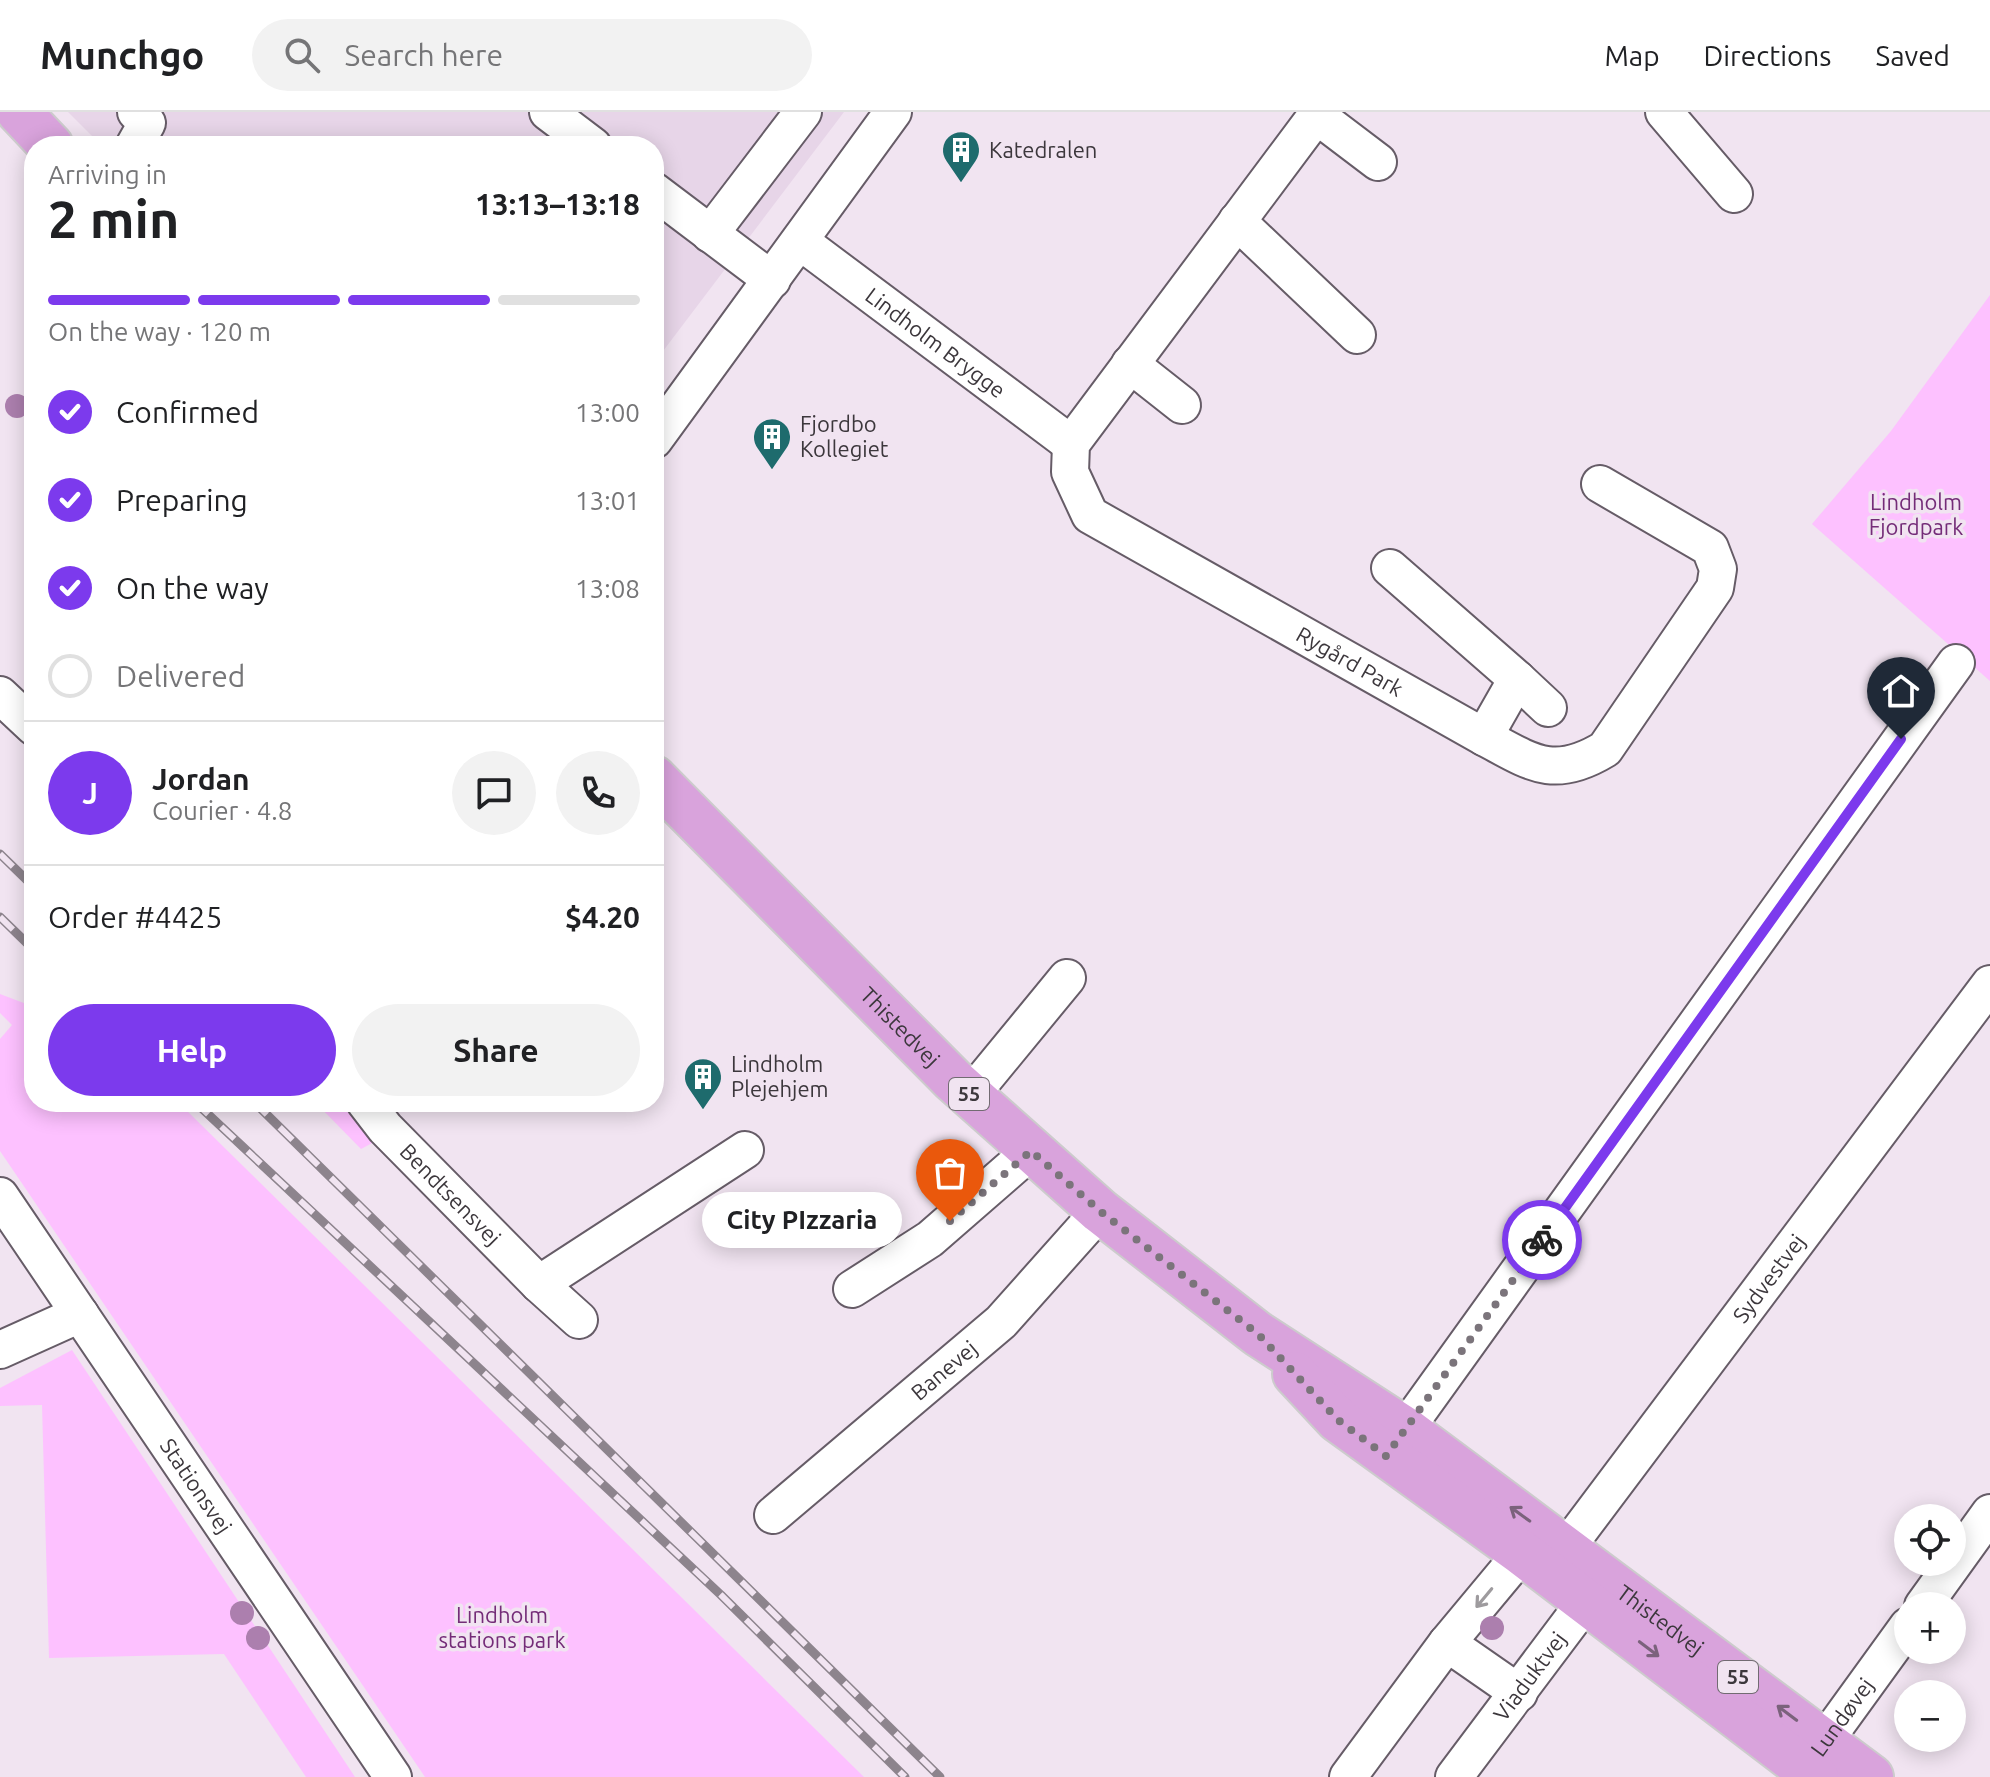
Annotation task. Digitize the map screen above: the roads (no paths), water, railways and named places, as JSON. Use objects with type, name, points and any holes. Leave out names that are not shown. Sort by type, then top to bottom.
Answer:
[{"type":"main road","points":[[19,112],[42,136]]},
{"type":"main road","name":"Thistedvej","points":[[664,770],[705,827]]},
{"type":"main road","name":"Thistedvej","points":[[664,788],[860,989],[970,1096],[1100,1211],[1258,1334],[1338,1420],[1396,1443],[1545,1558],[1596,1589],[1815,1763],[1870,1777]]},
{"type":"street","points":[[136,112],[147,123],[140,136]]},
{"type":"street","points":[[548,112],[580,136]]},
{"type":"street","points":[[710,234],[803,112]]},
{"type":"street","points":[[664,426],[893,112]]},
{"type":"street","points":[[1664,112],[1734,194]]},
{"type":"street","points":[[1071,444],[1318,114],[1378,162]]},
{"type":"street","points":[[664,199],[772,280]]},
{"type":"street","points":[[1237,221],[1357,335]]},
{"type":"street","name":"Lindholm Brygge","points":[[801,242],[1071,444]]},
{"type":"street","points":[[1130,364],[1182,405]]},
{"type":"street","name":"Rygård Park","points":[[1071,444],[1070,472],[1090,515],[1484,737],[1532,762],[1557,768],[1582,763],[1605,749],[1715,588],[1718,569],[1710,548],[1600,484]]},
{"type":"street","points":[[1390,568],[1548,708]]},
{"type":"street","points":[[1396,1443],[1956,663]]},
{"type":"street","points":[[1484,737],[1517,679]]},
{"type":"street","points":[[0,695],[24,718]]},
{"type":"street","points":[[970,1096],[1067,978]]},
{"type":"street","name":"Sydvestvej","points":[[1348,1777],[1447,1643],[1545,1558],[1990,984]]},
{"type":"street","name":"Bendtsensvej","points":[[373,1112],[539,1284],[579,1320]]},
{"type":"street","points":[[539,1284],[745,1150]]},
{"type":"street","points":[[852,1289],[930,1239],[1031,1151]]},
{"type":"street","name":"Stationsvej","points":[[0,1196],[393,1777]]},
{"type":"street","name":"Banevej","points":[[773,1515],[1001,1322],[1100,1211]]},
{"type":"street","points":[[0,1350],[80,1314]]},
{"type":"street","points":[[1933,1592],[1990,1513]]},
{"type":"street","name":"Viaduktvej","points":[[1454,1777],[1596,1589]]},
{"type":"street","points":[[1447,1643],[1519,1693]]},
{"type":"street","name":"Lundøvej","points":[[1815,1763],[1894,1647]]},
{"type":"railway","points":[[0,854],[24,877]]},
{"type":"railway","points":[[0,917],[24,940]]},
{"type":"railway","points":[[206,1112],[721,1595],[905,1777]]},
{"type":"railway","points":[[264,1112],[940,1777]]},
{"type":"place","name":"Katedralen","points":[[961,184]]},
{"type":"place","name":"Fjordbo Kollegiet","points":[[772,471]]},
{"type":"place","name":"Lindholm Plejehjem","points":[[703,1111]]},
{"type":"place","name":"City PIzzaria","points":[[950,1221]]},
{"type":"park label","name":"Lindholm Fjordpark","points":[[1916,514]]},
{"type":"park label","name":"Lindholm stations park","points":[[502,1628]]}]
